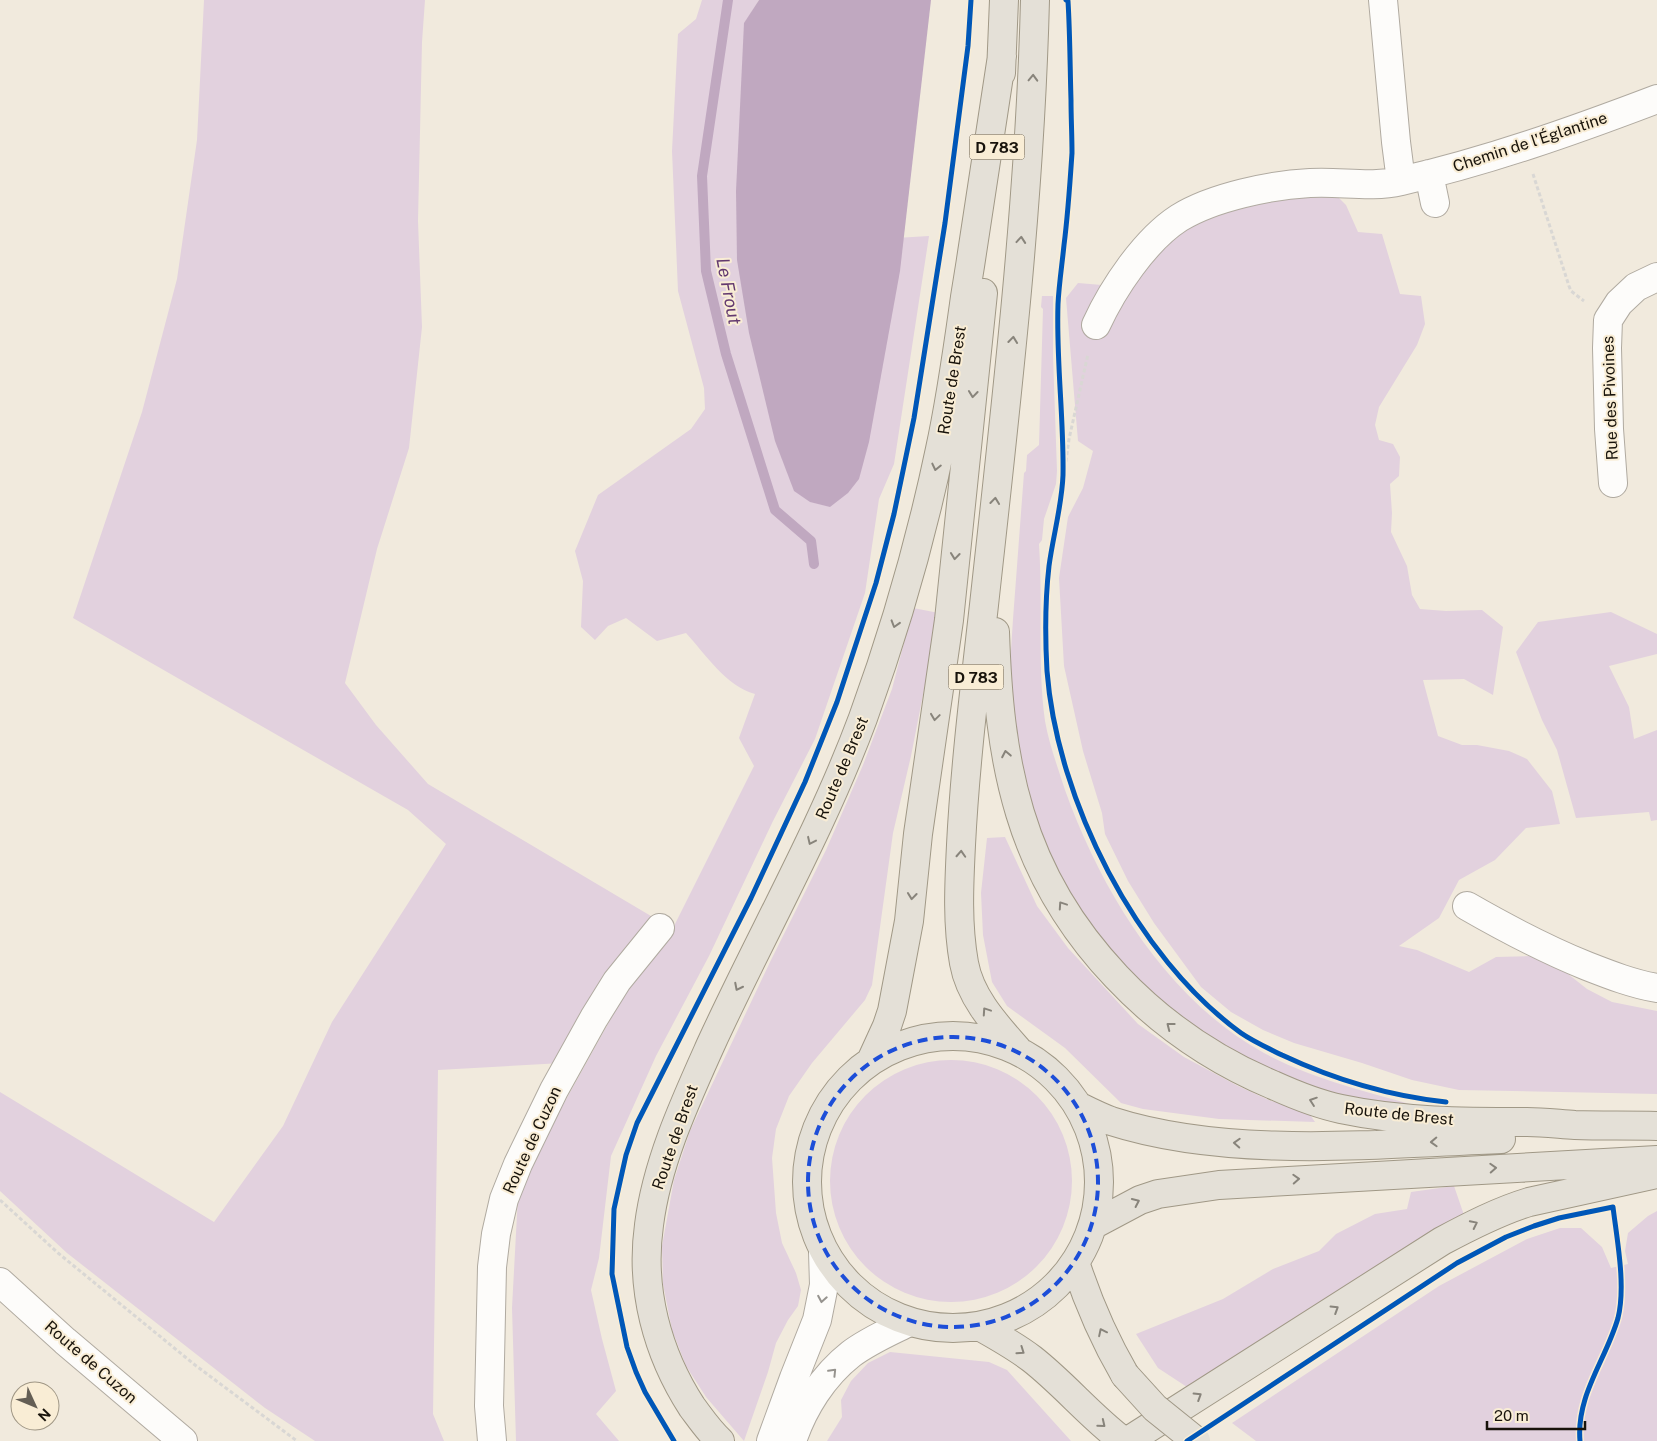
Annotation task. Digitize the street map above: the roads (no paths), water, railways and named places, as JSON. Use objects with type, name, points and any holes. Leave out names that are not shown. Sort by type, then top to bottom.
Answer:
[{"type":"main road","name":"Route de Brest","points":[[871,1061],[887,1026],[896,996],[909,921],[918,834],[948,620],[992,213],[1004,0]]},
{"type":"main road","name":"Route de Brest","points":[[1016,1049],[985,1010],[973,989],[964,967],[960,933],[960,878],[967,755],[1018,289],[1031,116],[1035,0]]},
{"type":"main road","name":"Route de Brest","points":[[720,1441],[700,1418],[675,1379],[660,1344],[648,1290],[646,1256],[654,1195],[662,1164],[685,1103],[725,1014],[822,816],[862,720],[892,633],[920,537],[941,445],[1002,56]]},
{"type":"main road","name":"Route de Brest","points":[[992,531],[998,702],[1005,749],[1020,813],[1041,869],[1057,899],[1093,950],[1134,995],[1154,1013],[1194,1044],[1247,1074],[1316,1102],[1342,1109],[1384,1116],[1475,1122],[1657,1126]]},
{"type":"main road","points":[[958,1035],[988,1039],[1016,1049],[1036,1060],[1052,1073],[1080,1107],[1095,1145],[1100,1185],[1093,1225],[1075,1262],[1050,1292],[1017,1314],[979,1326],[944,1328],[909,1322],[883,1310],[859,1295],[839,1274],[824,1251],[814,1229],[808,1206],[806,1182],[814,1136],[823,1114],[836,1094],[852,1076],[871,1061],[897,1046],[927,1038],[958,1035]]},
{"type":"main road","name":"Route de Brest","points":[[1080,1107],[1110,1120],[1176,1137],[1272,1145],[1621,1136],[1657,1132]]},
{"type":"main road","points":[[1093,1225],[1140,1200],[1158,1194],[1218,1184],[1657,1160]]},
{"type":"main road","points":[[1128,1441],[1442,1241],[1467,1228],[1509,1208],[1529,1202],[1657,1174]]},
{"type":"main road","points":[[1075,1262],[1098,1325],[1125,1375],[1156,1408],[1196,1441]]},
{"type":"main road","points":[[979,1326],[1032,1359],[1123,1441]]},
{"type":"street","points":[[1382,0],[1401,181]]},
{"type":"street","name":"Chemin de l'Églantine","points":[[1096,325],[1108,300],[1145,250],[1164,230],[1191,211],[1251,192],[1282,187],[1310,183],[1371,186],[1401,181],[1526,147],[1657,99]]},
{"type":"street","points":[[1428,174],[1435,203]]},
{"type":"street","name":"Rue des Pivoines","points":[[1613,483],[1609,428],[1608,320],[1619,303],[1636,286],[1657,277]]},
{"type":"street","points":[[1467,906],[1515,934],[1563,956],[1624,980],[1657,988]]},
{"type":"street","name":"Route de Cuzon","points":[[492,1441],[489,1406],[492,1267],[496,1234],[504,1199],[518,1164],[547,1104],[594,1018],[617,981],[660,928]]},
{"type":"street","points":[[792,1441],[796,1405],[824,1285],[824,1251]]},
{"type":"street","name":"Route de Cuzon","points":[[0,1282],[65,1341],[184,1441]]},
{"type":"street","points":[[771,1441],[796,1405],[851,1354],[909,1322]]},
{"type":"waterway","name":"Le Frout","points":[[728,0],[702,176],[706,271],[726,354],[775,510],[811,541],[814,564]]}]
